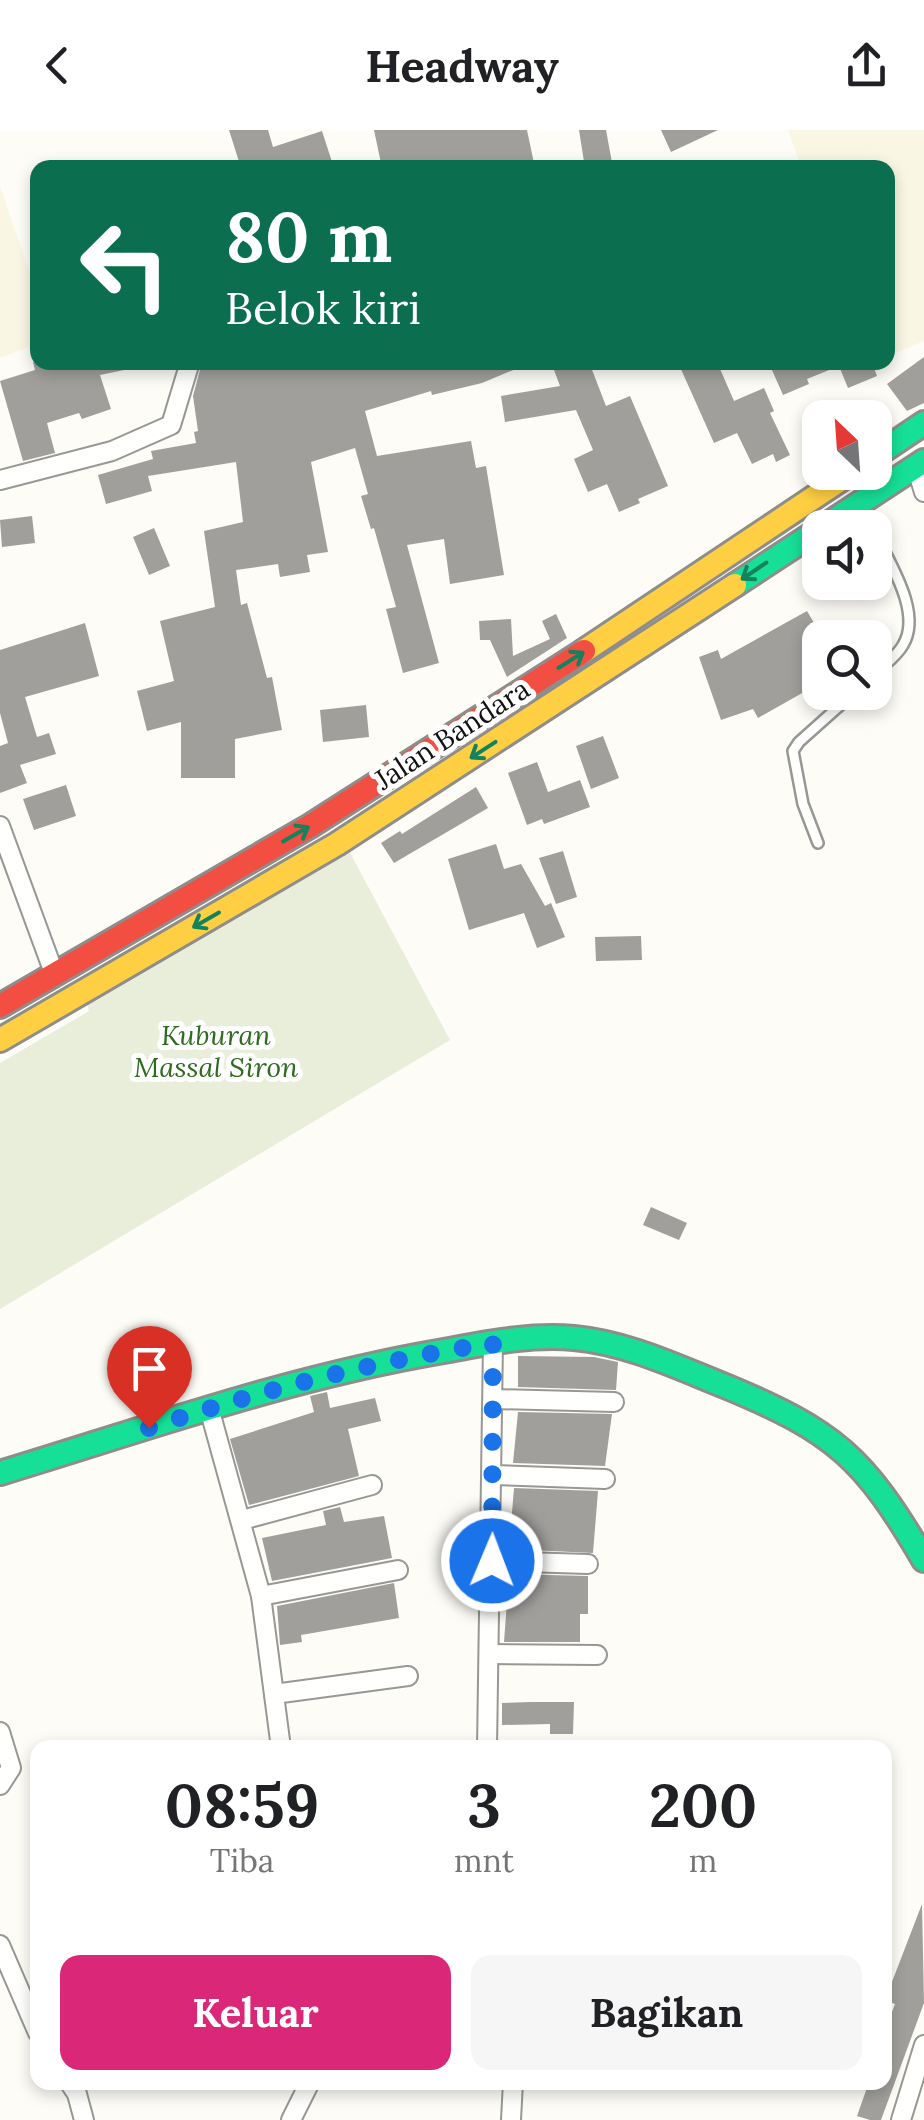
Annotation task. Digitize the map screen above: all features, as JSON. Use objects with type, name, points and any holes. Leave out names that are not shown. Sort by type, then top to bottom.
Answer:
[{"type":"main road","points":[[892,445],[924,423]]},
{"type":"main road","name":"Jalan Bandara","points":[[847,510],[920,463]]},
{"type":"main road","name":"Jalan Bandara","points":[[0,1006],[310,826],[635,619],[826,490]]},
{"type":"main road","points":[[808,503],[813,510]]},
{"type":"main road","name":"Jalan Bandara","points":[[0,1040],[337,844],[802,539]]},
{"type":"main road","points":[[0,1473],[209,1408],[405,1356],[493,1343],[574,1338],[629,1348],[801,1418],[827,1435],[860,1466],[906,1528],[924,1560]]},
{"type":"street","points":[[0,480],[112,451],[171,425],[188,370]]},
{"type":"street","points":[[920,463],[924,492]]},
{"type":"street","points":[[0,826],[54,973]]},
{"type":"street","points":[[487,1740],[493,1343]]},
{"type":"street","points":[[494,1399],[614,1402]]},
{"type":"street","points":[[209,1408],[261,1596],[281,1740]]},
{"type":"street","points":[[493,1475],[605,1478]]},
{"type":"street","points":[[242,1520],[372,1485]]},
{"type":"street","points":[[492,1561],[588,1564]]},
{"type":"street","points":[[261,1596],[398,1570]]},
{"type":"street","points":[[490,1654],[597,1655]]},
{"type":"street","points":[[274,1694],[408,1676]]},
{"type":"street","points":[[0,1732],[11,1768],[0,1785]]},
{"type":"street","points":[[0,1946],[30,2015]]},
{"type":"street","points":[[901,2120],[924,2045]]},
{"type":"street","points":[[74,2090],[84,2120]]},
{"type":"street","points":[[290,2120],[306,2090]]},
{"type":"street","points":[[511,2120],[513,2090]]},
{"type":"lane","points":[[861,501],[865,510]]},
{"type":"lane","points":[[892,569],[905,597],[908,619],[905,644],[892,657]]},
{"type":"lane","points":[[818,843],[802,804],[793,751],[834,710]]},
{"type":"shaded area","points":[[788,130],[924,130],[924,341],[895,353],[895,160],[799,160]]},
{"type":"shaded area","points":[[0,186],[30,274],[30,347],[0,358]]},
{"type":"green space","name":"Kuburan Massal Siron","points":[[347,847],[450,1040],[0,1309],[0,1063],[89,1011],[86,999]]},
{"type":"building","points":[[229,130],[268,130],[273,147],[322,131],[331,160],[238,160]]},
{"type":"building","points":[[374,130],[527,130],[533,160],[380,160]]},
{"type":"building","points":[[579,130],[606,130],[612,160],[584,160]]},
{"type":"building","points":[[661,130],[718,130],[671,152]]},
{"type":"building","points":[[924,357],[924,403],[907,411],[887,384]]},
{"type":"building","points":[[35,370],[124,370],[100,375],[111,409],[82,419],[79,413],[47,423],[55,453],[23,461],[0,381]]},
{"type":"building","points":[[200,370],[513,370],[482,383],[432,395],[431,391],[365,411],[377,456],[471,441],[476,468],[486,466],[504,575],[450,584],[444,539],[407,545],[439,663],[403,673],[386,609],[396,607],[361,496],[368,494],[355,448],[311,462],[328,552],[307,555],[310,572],[280,577],[278,564],[236,570],[241,605],[247,603],[267,678],[272,677],[282,730],[235,739],[235,778],[181,778],[181,722],[147,731],[137,691],[174,681],[160,621],[215,607],[204,531],[243,522],[236,462],[148,476],[152,491],[106,504],[98,475],[153,459],[151,451],[196,443],[193,396]]},
{"type":"building","points":[[554,370],[592,370],[606,406],[630,396],[668,486],[619,512],[607,484],[588,492],[574,459],[593,450],[576,410],[505,422],[501,396],[560,386]]},
{"type":"building","points":[[681,370],[720,370],[734,401],[764,388],[774,411],[770,413],[790,455],[776,462],[773,454],[752,464],[737,433],[714,443]]},
{"type":"building","points":[[772,370],[829,370],[807,379],[809,384],[783,395]]},
{"type":"building","points":[[841,370],[875,370],[877,376],[848,388]]},
{"type":"building","points":[[32,516],[35,543],[2,547],[0,520]]},
{"type":"building","points":[[154,528],[170,566],[149,575],[133,537]]},
{"type":"building","points":[[807,611],[812,620],[802,620],[802,693],[758,718],[753,709],[721,720],[699,657],[718,650],[721,659]]},
{"type":"building","points":[[556,614],[567,638],[507,677],[490,640],[480,640],[479,621],[511,619],[513,656],[550,639],[542,621]]},
{"type":"building","points":[[85,623],[99,676],[25,697],[37,737],[49,733],[56,754],[20,765],[27,783],[0,793],[0,746],[8,743],[0,713],[0,650]]},
{"type":"building","points":[[366,705],[369,737],[323,742],[320,710]]},
{"type":"building","points":[[603,736],[619,778],[591,789],[576,746]]},
{"type":"building","points":[[537,762],[548,792],[580,780],[590,807],[544,824],[542,819],[527,825],[508,773]]},
{"type":"building","points":[[66,785],[76,816],[34,830],[23,799]]},
{"type":"building","points":[[476,787],[488,808],[394,863],[381,843]]},
{"type":"building","points":[[496,844],[504,869],[521,864],[545,906],[551,903],[565,937],[537,948],[524,913],[469,930],[448,859]]},
{"type":"building","points":[[563,851],[577,897],[556,904],[539,858]]},
{"type":"building","points":[[641,936],[642,960],[596,961],[595,937]]},
{"type":"building","points":[[651,1207],[687,1223],[679,1240],[643,1225]]},
{"type":"building","points":[[518,1356],[594,1357],[618,1362],[616,1390],[518,1387]]},
{"type":"building","points":[[327,1392],[330,1408],[375,1398],[381,1421],[348,1429],[359,1476],[249,1505],[230,1439],[314,1412],[310,1396]]},
{"type":"building","points":[[518,1412],[612,1414],[605,1466],[513,1463]]},
{"type":"building","points":[[514,1488],[598,1491],[593,1553],[509,1549]]},
{"type":"building","points":[[340,1507],[344,1522],[384,1516],[392,1558],[272,1581],[262,1538],[326,1525],[323,1511]]},
{"type":"building","points":[[509,1574],[588,1576],[588,1614],[580,1614],[580,1642],[504,1642]]},
{"type":"building","points":[[394,1583],[399,1618],[301,1635],[302,1642],[280,1645],[277,1606]]},
{"type":"building","points":[[574,1702],[573,1734],[550,1734],[550,1724],[502,1725],[502,1703]]},
{"type":"building","points":[[922,1904],[924,2003],[881,2120],[870,2120],[857,2116],[866,2090],[892,2090],[892,1982]]},
{"type":"traffic: fast","points":[[892,445],[924,423]]},
{"type":"traffic: fast","points":[[735,585],[924,461]]},
{"type":"traffic: fast","points":[[0,1473],[217,1406],[382,1363],[489,1343],[574,1338],[613,1345],[669,1363],[762,1402],[820,1434],[843,1451],[883,1496],[924,1560]]},
{"type":"traffic: slow","points":[[584,651],[825,490]]},
{"type":"traffic: slow","points":[[0,1040],[337,844],[735,585]]},
{"type":"traffic: jam","points":[[0,1006],[310,826],[584,651]]},
{"type":"route","points":[[149,1428],[256,1394],[405,1356],[493,1343],[492,1561]]}]
